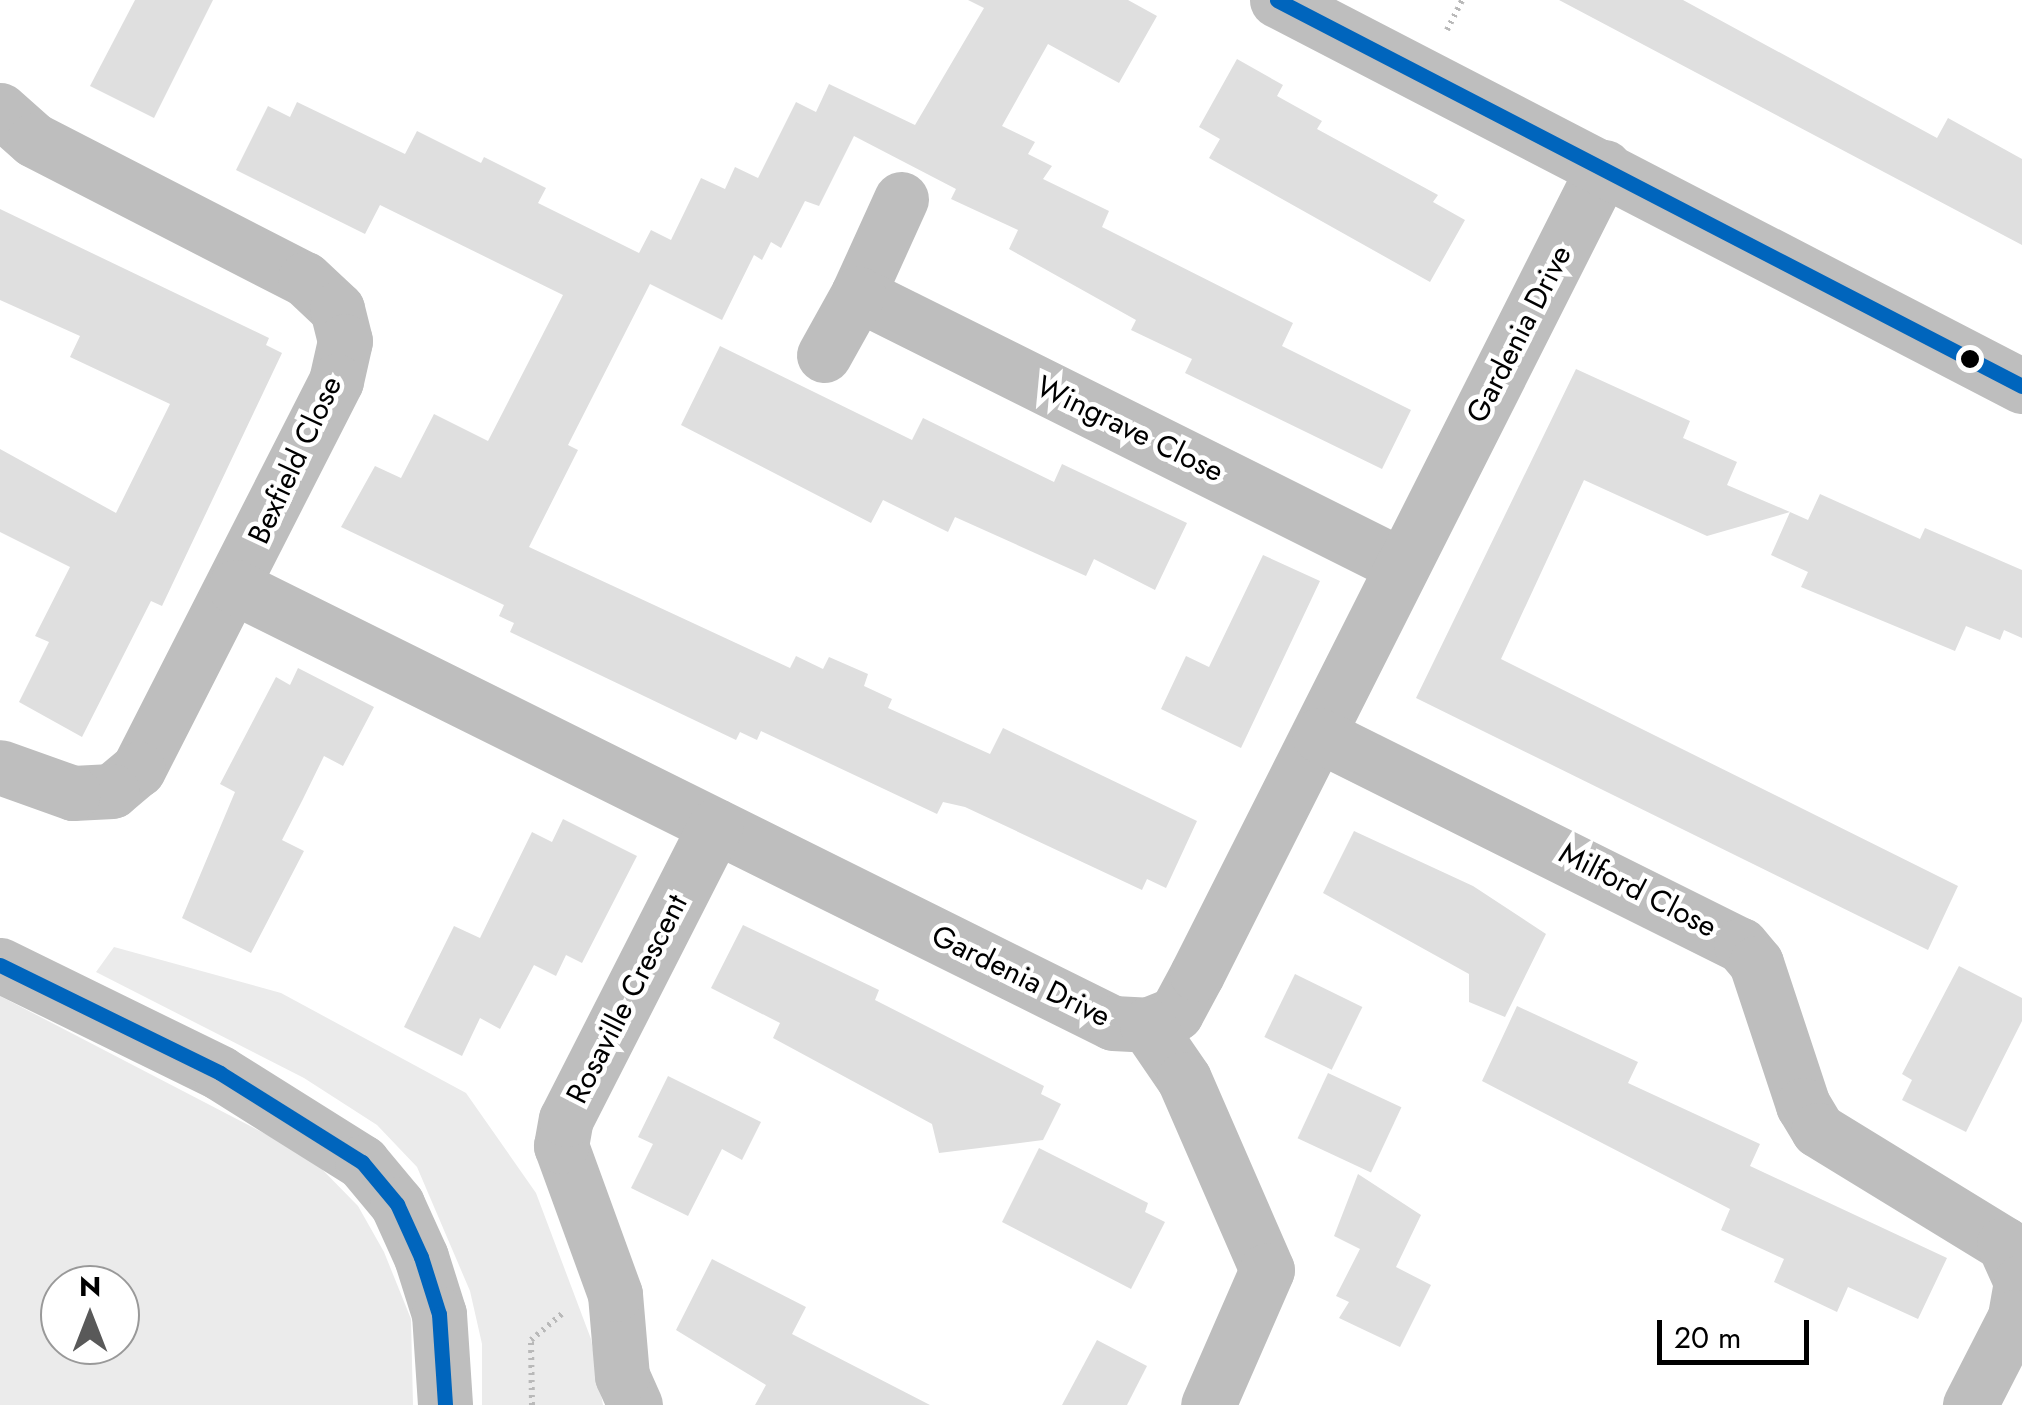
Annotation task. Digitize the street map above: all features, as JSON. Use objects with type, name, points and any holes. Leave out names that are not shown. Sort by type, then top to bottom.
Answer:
[{"type":"street","points":[[1277,0],[2022,386]]},
{"type":"street","name":"Bexfield Close","points":[[0,110],[34,140],[305,279],[337,308],[346,341],[336,381],[235,586],[138,769],[112,791],[73,793],[0,767]]},
{"type":"street","name":"Gardenia Drive","points":[[235,586],[1113,1024],[1147,1025],[1176,1012],[1604,167]]},
{"type":"street","points":[[824,355],[858,294],[901,199]]},
{"type":"street","name":"Wingrave Close","points":[[858,294],[1401,565]]},
{"type":"street","name":"Milford Close","points":[[1319,735],[1741,945],[1756,963],[1803,1106],[1818,1130],[2004,1244],[2021,1282],[2015,1317],[1970,1405]]},
{"type":"street","name":"Rosaville Crescent","points":[[635,1405],[622,1376],[614,1294],[565,1172],[566,1119],[715,826]]},
{"type":"street","points":[[0,965],[220,1072],[362,1162],[396,1204],[421,1257],[439,1314],[445,1405]]},
{"type":"street","points":[[1147,1025],[1184,1079],[1267,1270],[1208,1405]]},
{"type":"path","points":[[532,1405],[532,1340],[555,1315],[614,1294]]},
{"type":"shaded area","points":[[114,947],[281,993],[466,1093],[536,1193],[591,1339],[603,1405],[482,1405],[482,1344],[470,1291],[417,1167],[377,1125],[304,1078],[96,972]]},
{"type":"shaded area","points":[[0,996],[310,1157],[358,1206],[384,1252],[411,1319],[413,1405],[0,1405]]},
{"type":"building","points":[[135,0],[213,0],[154,118],[90,86]]},
{"type":"building","points":[[968,0],[1128,0],[1157,16],[1119,83],[1048,44],[1002,126],[1035,142],[1028,154],[1052,166],[1043,179],[1109,211],[1102,227],[1293,323],[1282,346],[1411,410],[1382,469],[1185,373],[1192,359],[1131,330],[1136,320],[1009,249],[1018,230],[951,199],[956,189],[854,136],[819,206],[805,201],[781,248],[771,242],[762,260],[754,255],[722,320],[650,284],[568,445],[578,450],[529,547],[790,668],[796,656],[823,669],[829,657],[868,674],[864,686],[892,699],[888,708],[990,754],[1003,728],[1197,821],[1166,888],[1147,879],[1142,890],[965,807],[943,802],[937,814],[761,731],[757,740],[740,732],[736,740],[510,632],[514,623],[499,616],[504,605],[341,527],[375,466],[401,478],[434,414],[488,441],[563,295],[380,205],[365,234],[236,170],[268,106],[290,117],[297,102],[405,154],[417,131],[481,163],[484,157],[546,188],[538,203],[639,253],[651,230],[671,240],[701,178],[725,189],[735,167],[758,178],[796,102],[816,112],[829,84],[915,125],[984,8]]},
{"type":"building","points":[[1559,0],[1683,0],[1937,138],[1948,118],[2022,159],[2022,245]]},
{"type":"building","points":[[1237,59],[1283,85],[1277,96],[1322,121],[1317,129],[1438,195],[1433,202],[1465,220],[1430,282],[1209,158],[1220,139],[1199,127]]},
{"type":"building","points":[[0,209],[269,338],[266,345],[282,353],[162,606],[151,601],[82,737],[19,702],[49,642],[35,636],[70,567],[0,532],[0,449],[116,513],[170,404],[70,357],[80,336],[0,300]]},
{"type":"building","points":[[720,346],[912,440],[923,418],[1054,482],[1062,464],[1187,523],[1155,590],[1094,559],[1086,576],[955,517],[948,532],[883,500],[871,523],[681,425]]},
{"type":"building","points":[[1576,369],[1690,421],[1683,438],[1737,462],[1727,485],[1790,512],[1707,536],[1584,480],[1501,659],[1958,886],[1928,950],[1416,698]]},
{"type":"building","points":[[1820,494],[1920,539],[1925,528],[2022,570],[2022,638],[2004,630],[2000,640],[1966,626],[1955,651],[1801,587],[1808,572],[1771,555],[1790,512],[1808,520]]},
{"type":"building","points":[[1263,555],[1320,581],[1241,748],[1161,709],[1186,656],[1209,667]]},
{"type":"building","points":[[298,668],[374,707],[343,766],[324,756],[282,840],[304,851],[251,953],[182,918],[235,792],[220,784],[276,677],[290,685]]},
{"type":"building","points":[[563,819],[637,856],[582,963],[566,955],[556,976],[534,965],[500,1029],[480,1018],[462,1056],[404,1027],[454,926],[480,938],[532,832],[552,842]]},
{"type":"building","points":[[1354,831],[1473,886],[1546,934],[1505,1017],[1469,1002],[1469,974],[1323,893]]},
{"type":"building","points":[[743,925],[879,990],[875,1000],[1044,1086],[1041,1094],[1061,1104],[1043,1140],[939,1153],[932,1124],[773,1038],[780,1023],[711,988]]},
{"type":"building","points":[[1959,966],[2022,998],[2022,1021],[1966,1132],[1902,1100],[1912,1080],[1902,1074]]},
{"type":"building","points":[[1295,974],[1362,1007],[1332,1070],[1264,1037]]},
{"type":"building","points":[[1517,1006],[1638,1062],[1628,1083],[1760,1144],[1750,1166],[1947,1258],[1918,1319],[1848,1287],[1837,1312],[1774,1282],[1784,1259],[1721,1230],[1730,1209],[1482,1081]]},
{"type":"building","points":[[1328,1073],[1401,1107],[1371,1172],[1298,1138]]},
{"type":"building","points":[[668,1076],[761,1122],[742,1160],[722,1149],[688,1216],[631,1188],[653,1144],[638,1137]]},
{"type":"building","points":[[1039,1148],[1148,1203],[1145,1212],[1165,1222],[1131,1289],[1002,1222]]},
{"type":"building","points":[[1358,1174],[1421,1215],[1396,1267],[1431,1285],[1400,1347],[1339,1318],[1349,1302],[1336,1296],[1360,1249],[1334,1236]]},
{"type":"building","points":[[712,1259],[806,1307],[792,1334],[930,1405],[755,1405],[766,1385],[676,1330]]},
{"type":"building","points":[[1097,1340],[1147,1366],[1127,1405],[1062,1405]]},
{"type":"transit line","points":[[1277,0],[2022,386]]},
{"type":"transit line","points":[[0,965],[220,1073],[362,1162],[397,1204],[421,1257],[439,1314],[445,1405]]}]
